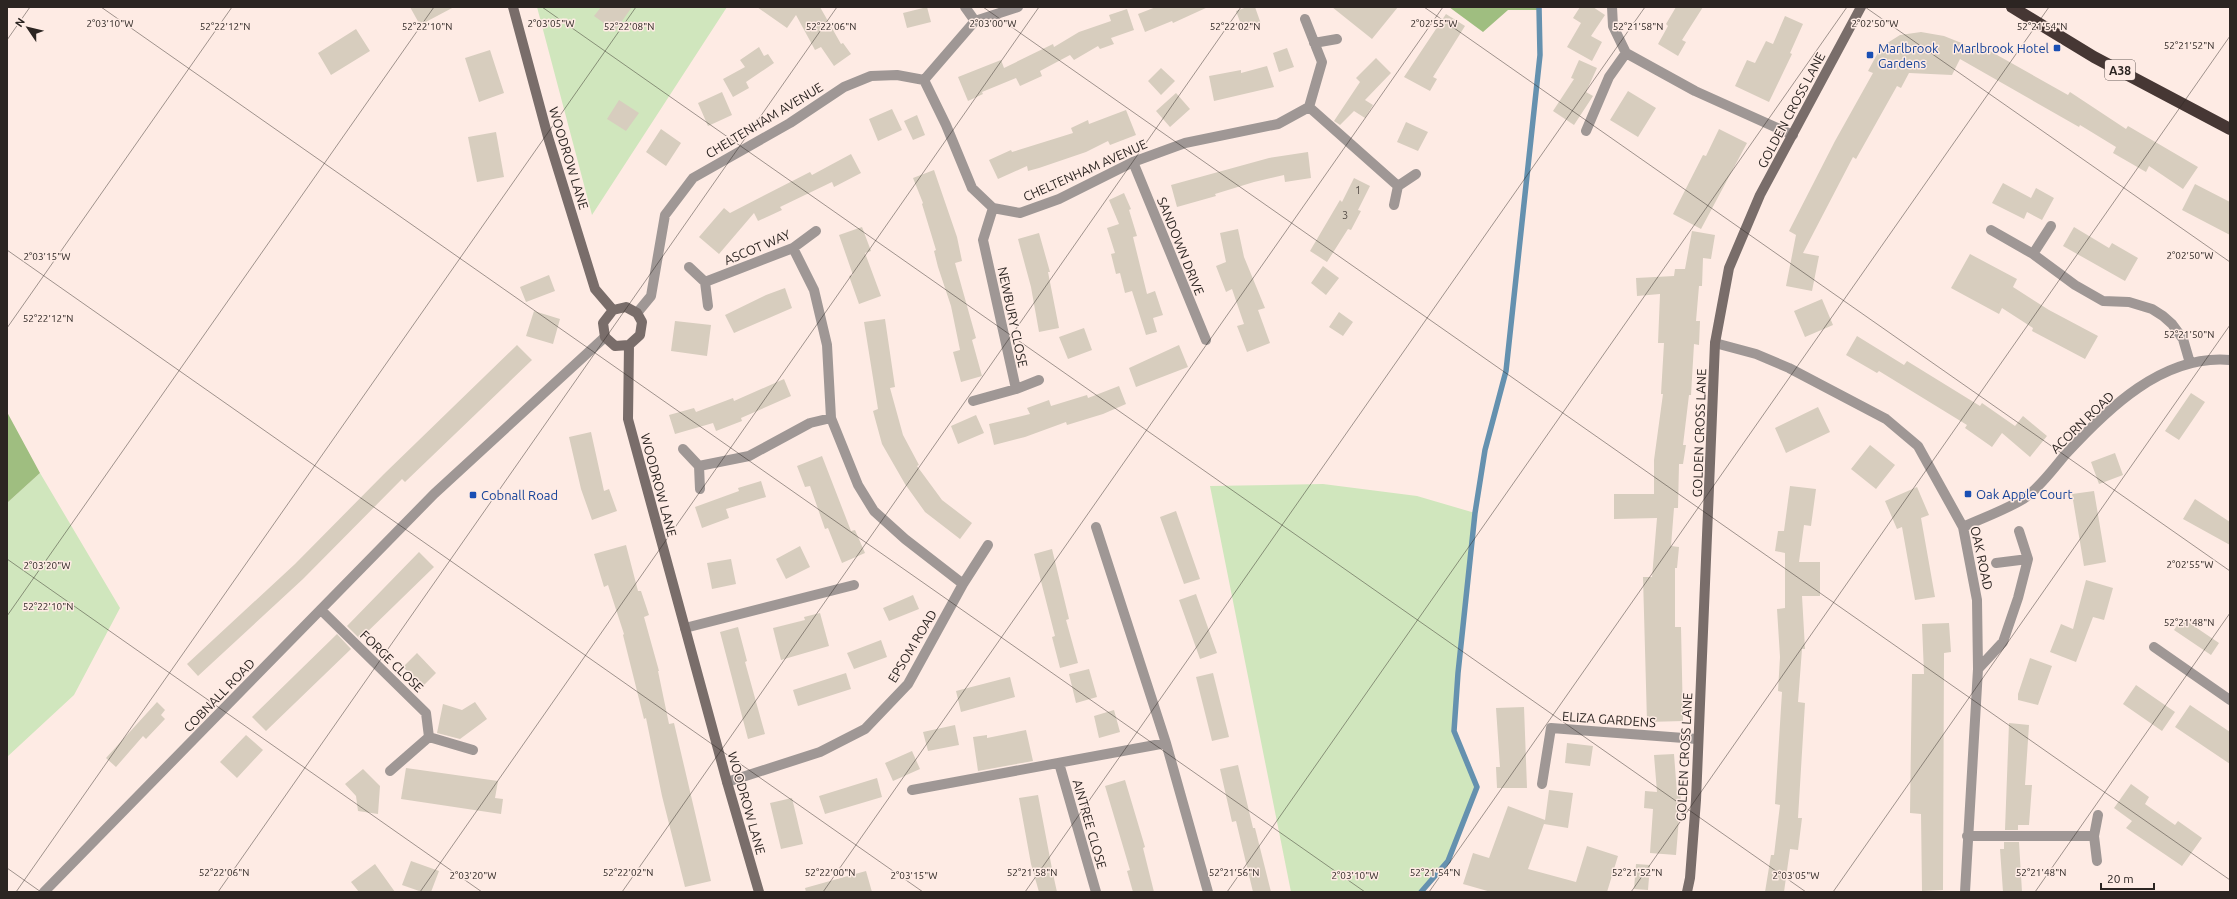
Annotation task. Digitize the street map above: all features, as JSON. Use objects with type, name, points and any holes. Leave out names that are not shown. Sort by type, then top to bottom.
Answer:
[{"type":"highway","name":"A38","points":[[2012,7],[2094,57],[2230,129]]},
{"type":"street","name":"WOODROW LANE","points":[[513,7],[548,137],[595,289],[613,310]]},
{"type":"street","points":[[965,7],[975,21]]},
{"type":"street","points":[[993,208],[972,188],[946,125],[924,80],[975,21],[1018,7]]},
{"type":"street","points":[[1612,7],[1613,26],[1626,53],[1695,91],[1793,135]]},
{"type":"street","name":"GOLDEN CROSS LANE","points":[[1687,892],[1690,878],[1696,800],[1697,739],[1715,343],[1729,268],[1760,195],[1861,7]]},
{"type":"street","points":[[1305,19],[1322,62],[1309,107],[1398,186]]},
{"type":"street","points":[[1314,43],[1337,39]]},
{"type":"street","points":[[1586,131],[1609,77],[1626,53]]},
{"type":"street","name":"CHELTENHAM AVENUE","points":[[637,313],[650,296],[665,215],[693,178],[790,122],[844,87],[872,76],[898,74],[924,80]]},
{"type":"street","name":"CHELTENHAM AVENUE","points":[[993,208],[1020,213],[1059,199],[1133,162],[1185,143],[1278,124],[1309,107]]},
{"type":"street","name":"SANDOWN DRIVE","points":[[1133,162],[1206,340]]},
{"type":"street","points":[[1394,205],[1398,186],[1416,174]]},
{"type":"street","name":"NEWBURY CLOSE","points":[[993,208],[983,240],[1016,389]]},
{"type":"street","points":[[2033,254],[2051,226]]},
{"type":"street","points":[[1991,230],[2033,254],[2076,285],[2102,301],[2129,302],[2152,309],[2163,316],[2172,324],[2183,339],[2190,364]]},
{"type":"street","name":"ASCOT WAY","points":[[705,282],[793,248],[816,231]]},
{"type":"street","points":[[793,248],[814,290],[827,345],[831,418],[858,486],[874,511],[904,539],[963,584]]},
{"type":"street","points":[[689,267],[705,282],[708,306]]},
{"type":"street","points":[[626,307],[637,313],[642,322],[640,335],[629,345],[615,346],[605,337],[603,323],[613,310],[626,307]]},
{"type":"street","name":"COBNALL ROAD","points":[[44,892],[434,494],[605,337]]},
{"type":"street","name":"OAK ROAD","points":[[1715,343],[1756,354],[1789,368],[1886,419],[1918,446],[1963,527],[1977,600],[1978,669],[1967,836],[1965,892]]},
{"type":"street","name":"WOODROW LANE","points":[[629,345],[628,419],[727,782],[759,892]]},
{"type":"street","name":"ACORN ROAD","points":[[1963,527],[2026,498],[2079,440],[2128,395],[2150,380],[2190,364],[2214,359],[2230,360]]},
{"type":"street","points":[[973,401],[1016,389],[1039,380]]},
{"type":"street","points":[[699,466],[749,456],[810,423],[831,418]]},
{"type":"street","points":[[683,449],[699,466],[700,489]]},
{"type":"street","points":[[1096,527],[1166,743],[1208,892]]},
{"type":"street","points":[[1978,669],[2003,642],[2018,598],[2028,559],[2019,531]]},
{"type":"street","name":"EPSOM ROAD","points":[[727,782],[820,752],[865,729],[908,684],[963,584],[988,545]]},
{"type":"street","points":[[1996,563],[2028,559]]},
{"type":"street","points":[[685,628],[854,585]]},
{"type":"street","name":"FORGE CLOSE","points":[[321,610],[426,712],[429,737]]},
{"type":"street","points":[[2154,647],[2230,700]]},
{"type":"street","name":"ELIZA GARDENS","points":[[1542,784],[1551,728],[1697,739]]},
{"type":"street","points":[[390,771],[429,737],[473,750]]},
{"type":"street","points":[[912,790],[1166,743]]},
{"type":"street","name":"AINTREE CLOSE","points":[[1059,763],[1096,892]]},
{"type":"street","points":[[2097,861],[2094,836],[2098,815]]},
{"type":"street","points":[[1967,836],[2094,836]]},
{"type":"green space","points":[[537,7],[727,7],[592,215]]},
{"type":"green space","points":[[1449,7],[1539,7],[1539,10],[1508,10],[1483,32]]},
{"type":"green space","points":[[7,412],[40,473],[7,503]]},
{"type":"green space","points":[[40,473],[120,608],[74,695],[7,757],[7,503]]},
{"type":"green space","points":[[1323,484],[1417,496],[1475,513],[1458,673],[1454,731],[1477,787],[1448,861],[1421,892],[1291,892],[1210,486]]},
{"type":"building","points":[[410,7],[454,7],[420,25]]},
{"type":"building","points":[[601,7],[632,7],[615,31],[594,16]]},
{"type":"building","points":[[757,7],[820,7],[841,44],[843,43],[851,54],[834,66],[821,47],[815,50],[796,15],[787,28]]},
{"type":"building","points":[[927,7],[931,22],[907,28],[903,13]]},
{"type":"building","points":[[1156,7],[1208,7],[1173,23],[1172,21],[1145,32],[1138,14]]},
{"type":"building","points":[[1247,7],[1255,7],[1261,24],[1243,30],[1236,11]]},
{"type":"building","points":[[1332,7],[1398,7],[1372,39]]},
{"type":"building","points":[[1580,7],[1593,7],[1605,15],[1591,36],[1602,42],[1592,61],[1567,47],[1581,23],[1573,18]]},
{"type":"building","points":[[1676,7],[1703,7],[1682,40],[1686,42],[1678,56],[1658,44],[1668,26],[1666,24]]},
{"type":"building","points":[[1127,9],[1134,30],[1111,38],[1114,44],[1100,49],[1098,46],[1074,60],[1070,55],[1040,71],[1042,76],[1020,86],[1016,78],[982,92],[983,94],[968,101],[958,77],[1001,60],[1004,68],[1053,44],[1054,47],[1079,32],[1111,21],[1109,15]]},
{"type":"building","points":[[1446,14],[1465,26],[1433,77],[1437,79],[1430,91],[1404,77]]},
{"type":"building","points":[[1785,16],[1803,24],[1790,53],[1792,54],[1769,102],[1735,86],[1747,60],[1755,63],[1766,41],[1773,44]]},
{"type":"building","points":[[356,29],[370,51],[331,75],[318,53]]},
{"type":"building","points":[[1921,32],[1944,36],[1979,50],[1981,46],[2068,95],[2070,92],[2126,129],[2128,126],[2198,167],[2183,189],[2149,166],[2146,172],[2113,153],[2116,147],[2080,125],[2079,127],[1960,59],[1952,75],[1909,73],[1901,88],[1897,86],[1856,159],[1853,157],[1803,253],[1819,256],[1812,291],[1786,286],[1796,235],[1789,231],[1835,141],[1873,73],[1868,71],[1881,47],[1900,35]]},
{"type":"building","points":[[759,47],[764,56],[768,54],[774,63],[746,82],[749,88],[733,97],[723,79],[745,67],[740,60]]},
{"type":"building","points":[[1287,48],[1294,67],[1279,72],[1273,53]]},
{"type":"building","points":[[490,50],[504,93],[479,102],[465,58]]},
{"type":"building","points":[[1376,58],[1391,73],[1365,100],[1373,105],[1365,118],[1354,111],[1340,125],[1334,121],[1360,82],[1356,78]]},
{"type":"building","points":[[1579,60],[1597,68],[1586,92],[1593,96],[1574,125],[1553,111],[1574,79],[1571,78]]},
{"type":"building","points":[[1267,66],[1274,87],[1214,101],[1209,76],[1241,70],[1241,73]]},
{"type":"building","points":[[1161,68],[1175,81],[1161,95],[1148,81]]},
{"type":"building","points":[[1628,91],[1656,108],[1638,137],[1610,120]]},
{"type":"building","points":[[722,92],[732,115],[708,126],[698,103]]},
{"type":"building","points":[[1176,93],[1190,109],[1170,127],[1156,111]]},
{"type":"building","points":[[619,100],[639,113],[626,131],[607,119]]},
{"type":"building","points":[[892,109],[902,130],[878,141],[869,119]]},
{"type":"building","points":[[1126,110],[1136,135],[1110,145],[1108,141],[1086,152],[1028,171],[1027,166],[998,179],[989,160],[1011,150],[1012,152],[1073,133],[1071,128],[1088,120],[1089,124]]},
{"type":"building","points":[[917,115],[925,135],[913,140],[904,121]]},
{"type":"building","points":[[1406,122],[1428,132],[1418,151],[1397,142]]},
{"type":"building","points":[[661,129],[681,143],[666,166],[646,152]]},
{"type":"building","points":[[1719,129],[1747,143],[1701,229],[1673,214],[1703,155],[1706,156]]},
{"type":"building","points":[[496,132],[504,177],[477,182],[468,137]]},
{"type":"building","points":[[1308,152],[1311,178],[1285,182],[1284,175],[1254,182],[1215,194],[1216,196],[1177,207],[1171,185],[1269,158]]},
{"type":"building","points":[[851,154],[861,173],[834,187],[832,182],[780,207],[782,210],[758,221],[754,213],[719,254],[699,237],[724,208],[730,213],[810,172],[812,175]]},
{"type":"building","points":[[934,170],[957,237],[962,261],[955,263],[976,338],[972,340],[982,376],[961,382],[953,352],[960,350],[951,306],[938,267],[934,251],[936,250],[922,204],[923,203],[913,178]]},
{"type":"building","points":[[1354,178],[1370,186],[1358,210],[1361,211],[1351,230],[1348,229],[1327,262],[1310,251],[1340,200],[1342,202]]},
{"type":"building","points":[[2003,183],[2031,198],[2036,188],[2054,198],[2042,220],[2027,212],[2024,219],[1992,203]]},
{"type":"building","points":[[2195,184],[2230,202],[2230,235],[2182,210]]},
{"type":"building","points":[[1124,193],[1131,209],[1129,210],[1137,236],[1133,237],[1147,294],[1155,291],[1163,315],[1153,318],[1157,332],[1146,335],[1132,291],[1125,293],[1120,273],[1116,274],[1111,254],[1115,253],[1107,228],[1119,224],[1109,200]]},
{"type":"building","points":[[862,227],[871,251],[865,253],[881,296],[859,304],[849,276],[853,275],[839,235]]},
{"type":"building","points":[[2074,227],[2109,248],[2112,243],[2138,258],[2125,281],[2063,246]]},
{"type":"building","points":[[1238,229],[1244,257],[1265,308],[1258,310],[1270,343],[1247,352],[1237,326],[1244,324],[1232,289],[1226,292],[1216,266],[1226,262],[1220,233]]},
{"type":"building","points":[[1692,231],[1715,235],[1711,259],[1703,258],[1702,286],[1699,286],[1696,321],[1700,321],[1699,345],[1694,344],[1691,395],[1689,395],[1683,445],[1686,445],[1683,464],[1679,464],[1678,508],[1674,508],[1671,546],[1679,547],[1677,568],[1675,568],[1675,627],[1681,627],[1683,721],[1647,722],[1643,577],[1652,577],[1657,518],[1614,519],[1614,494],[1654,494],[1654,460],[1663,394],[1661,394],[1664,343],[1658,343],[1660,294],[1637,296],[1636,278],[1674,276],[1675,269],[1685,269]]},
{"type":"building","points":[[1039,233],[1050,272],[1048,272],[1059,328],[1039,332],[1031,287],[1018,239]]},
{"type":"building","points":[[1970,254],[2017,279],[2013,287],[2049,310],[2098,336],[2085,359],[2032,331],[2033,328],[2002,308],[1999,314],[1951,288]]},
{"type":"building","points":[[1323,266],[1339,278],[1326,295],[1311,283]]},
{"type":"building","points":[[549,275],[555,291],[526,302],[520,287]]},
{"type":"building","points":[[785,288],[792,308],[734,333],[725,315],[766,295]]},
{"type":"building","points":[[1822,299],[1833,325],[1805,337],[1794,311]]},
{"type":"building","points":[[534,311],[560,319],[553,344],[526,336]]},
{"type":"building","points":[[1339,312],[1353,322],[1343,336],[1329,327]]},
{"type":"building","points":[[885,319],[895,387],[890,388],[903,435],[919,465],[917,466],[942,500],[972,523],[960,539],[925,512],[905,484],[882,444],[873,411],[878,409],[864,322]]},
{"type":"building","points":[[675,321],[711,325],[707,356],[671,351]]},
{"type":"building","points":[[1084,328],[1092,350],[1068,359],[1059,337]]},
{"type":"building","points":[[1857,336],[1904,365],[1907,361],[1980,406],[1982,403],[2015,426],[2023,416],[2047,436],[2030,457],[2002,433],[1992,447],[1965,428],[1967,425],[1879,371],[1877,373],[1846,355]]},
{"type":"building","points":[[517,345],[532,360],[405,482],[402,479],[303,579],[198,676],[187,664],[295,564],[384,474]]},
{"type":"building","points":[[1179,345],[1188,367],[1136,387],[1129,368]]},
{"type":"building","points":[[784,379],[791,396],[741,418],[742,421],[716,431],[713,423],[675,434],[669,415],[694,408],[696,412],[733,398],[734,401]]},
{"type":"building","points":[[1119,386],[1126,404],[1103,414],[1067,425],[1066,422],[1025,437],[994,445],[989,424],[1030,414],[1027,408],[1049,400],[1051,406],[1087,395],[1088,398]]},
{"type":"building","points":[[2191,393],[2205,402],[2179,440],[2165,431]]},
{"type":"building","points":[[1818,407],[1830,432],[1786,453],[1775,428]]},
{"type":"building","points":[[976,415],[984,433],[958,444],[951,426]]},
{"type":"building","points":[[591,432],[604,491],[609,489],[617,511],[592,520],[581,489],[569,437]]},
{"type":"building","points":[[1870,445],[1895,465],[1876,489],[1851,469]]},
{"type":"building","points":[[2115,453],[2123,475],[2099,484],[2091,462]]},
{"type":"building","points":[[822,456],[851,531],[855,530],[865,553],[842,563],[828,528],[825,529],[810,486],[805,487],[797,466]]},
{"type":"building","points":[[761,481],[766,497],[726,509],[729,518],[702,528],[695,507],[739,491],[738,488]]},
{"type":"building","points":[[1790,486],[1816,489],[1811,526],[1804,525],[1799,562],[1820,562],[1820,596],[1802,596],[1805,649],[1802,649],[1798,702],[1805,703],[1798,818],[1802,818],[1798,850],[1790,849],[1784,892],[1765,892],[1771,855],[1774,855],[1780,805],[1775,804],[1782,692],[1778,691],[1780,657],[1777,609],[1785,608],[1785,553],[1775,551],[1778,531],[1784,531]]},
{"type":"building","points":[[1917,487],[1929,515],[1921,518],[1935,597],[1915,600],[1902,527],[1897,529],[1885,501]]},
{"type":"building","points":[[2094,491],[2106,562],[2084,566],[2072,494]]},
{"type":"building","points":[[2195,499],[2230,522],[2230,545],[2183,519]]},
{"type":"building","points":[[1176,511],[1200,579],[1184,584],[1160,517]]},
{"type":"building","points":[[626,545],[638,591],[641,591],[649,615],[644,617],[659,671],[669,724],[674,723],[711,881],[685,887],[662,796],[646,718],[644,719],[623,635],[624,634],[608,585],[604,587],[594,554]]},
{"type":"building","points":[[800,546],[810,567],[786,579],[776,559]]},
{"type":"building","points":[[1052,549],[1069,619],[1066,620],[1078,663],[1060,668],[1052,637],[1055,636],[1034,554]]},
{"type":"building","points":[[419,552],[434,567],[360,639],[347,626]]},
{"type":"building","points":[[731,559],[736,584],[712,589],[707,563]]},
{"type":"building","points":[[2086,580],[2113,588],[2104,620],[2093,617],[2076,662],[2050,652],[2061,624],[2073,629]]},
{"type":"building","points":[[1196,594],[1217,653],[1200,659],[1179,600]]},
{"type":"building","points":[[913,595],[919,609],[889,621],[883,608]]},
{"type":"building","points":[[820,613],[829,646],[781,660],[773,628],[805,620],[804,617]]},
{"type":"building","points":[[2182,618],[2219,643],[2211,655],[2174,630]]},
{"type":"building","points":[[1949,623],[1951,652],[1944,653],[1943,890],[1922,891],[1921,814],[1910,813],[1912,674],[1924,674],[1922,624]]},
{"type":"building","points":[[738,627],[747,661],[745,662],[765,734],[748,739],[720,632]]},
{"type":"building","points":[[337,634],[351,649],[266,731],[252,717]]},
{"type":"building","points":[[881,640],[887,657],[854,669],[847,653]]},
{"type":"building","points":[[417,653],[436,673],[423,686],[403,667]]},
{"type":"building","points":[[2030,658],[2052,666],[2038,705],[2018,700],[2018,694]]},
{"type":"building","points":[[1089,669],[1097,697],[1076,703],[1069,674]]},
{"type":"building","points":[[846,673],[851,689],[798,706],[793,690]]},
{"type":"building","points":[[1213,673],[1229,737],[1212,741],[1196,677]]},
{"type":"building","points":[[1010,677],[1015,697],[961,712],[956,691]]},
{"type":"building","points":[[2136,685],[2175,712],[2162,731],[2123,704]]},
{"type":"building","points":[[157,702],[165,710],[161,715],[165,719],[146,739],[143,736],[116,767],[106,758]]},
{"type":"building","points":[[475,702],[487,719],[460,739],[437,733],[443,704],[462,710]]},
{"type":"building","points":[[2190,705],[2230,732],[2230,764],[2175,727]]},
{"type":"building","points":[[1524,707],[1527,788],[1497,788],[1496,767],[1500,767],[1496,708]]},
{"type":"building","points":[[1114,710],[1120,732],[1099,738],[1094,716]]},
{"type":"building","points":[[2009,723],[2029,725],[2025,785],[2032,785],[2029,825],[2018,825],[2018,830],[2005,830]]},
{"type":"building","points":[[955,725],[959,745],[928,751],[923,732]]},
{"type":"building","points":[[1026,730],[1033,761],[978,771],[973,737],[987,735],[987,738]]},
{"type":"building","points":[[246,735],[263,750],[237,778],[220,762]]},
{"type":"building","points":[[1567,743],[1593,746],[1590,766],[1565,763]]},
{"type":"building","points":[[912,751],[920,769],[893,781],[885,763]]},
{"type":"building","points":[[1674,754],[1677,793],[1681,794],[1676,855],[1650,853],[1653,809],[1644,808],[1645,791],[1657,792],[1654,755]]},
{"type":"building","points":[[1238,765],[1253,828],[1255,828],[1271,892],[1253,892],[1236,821],[1232,822],[1220,769]]},
{"type":"building","points":[[406,768],[498,781],[495,798],[503,799],[501,814],[401,799]]},
{"type":"building","points":[[363,769],[380,786],[378,814],[358,811],[356,796],[345,784]]},
{"type":"building","points":[[877,778],[882,797],[825,814],[819,796]]},
{"type":"building","points":[[1125,780],[1145,847],[1143,848],[1154,892],[1133,892],[1127,871],[1130,870],[1105,786]]},
{"type":"building","points":[[2131,784],[2149,797],[2145,804],[2175,825],[2178,821],[2202,838],[2182,866],[2126,828],[2132,821],[2114,808]]},
{"type":"building","points":[[1549,790],[1573,793],[1568,828],[1544,824],[1528,869],[1576,882],[1587,846],[1618,856],[1607,892],[1491,892],[1463,884],[1473,853],[1489,858],[1508,806],[1545,820]]},
{"type":"building","points":[[1038,795],[1057,892],[1039,892],[1031,864],[1019,798]]},
{"type":"building","points":[[792,798],[803,844],[781,849],[770,803]]},
{"type":"building","points":[[2004,842],[2019,842],[2022,892],[2003,892],[2000,849],[2004,849]]},
{"type":"building","points":[[411,861],[439,871],[431,892],[422,892],[402,885]]},
{"type":"building","points":[[375,864],[395,892],[359,892],[351,882]]},
{"type":"building","points":[[1636,864],[1650,865],[1648,890],[1634,889]]},
{"type":"building","points":[[866,871],[872,892],[806,892],[805,888]]},
{"type":"waterway","points":[[1421,892],[1448,861],[1477,787],[1454,731],[1458,673],[1475,513],[1485,450],[1506,371],[1540,55],[1539,7]]},
{"type":"place","name":"Marlbrook Hotel","points":[[2057,48]]},
{"type":"place","name":"Marlbrook Gardens","points":[[1870,55]]},
{"type":"place","name":"Oak Apple Court","points":[[1968,494]]},
{"type":"place","name":"Cobnall Road","points":[[473,495]]}]
